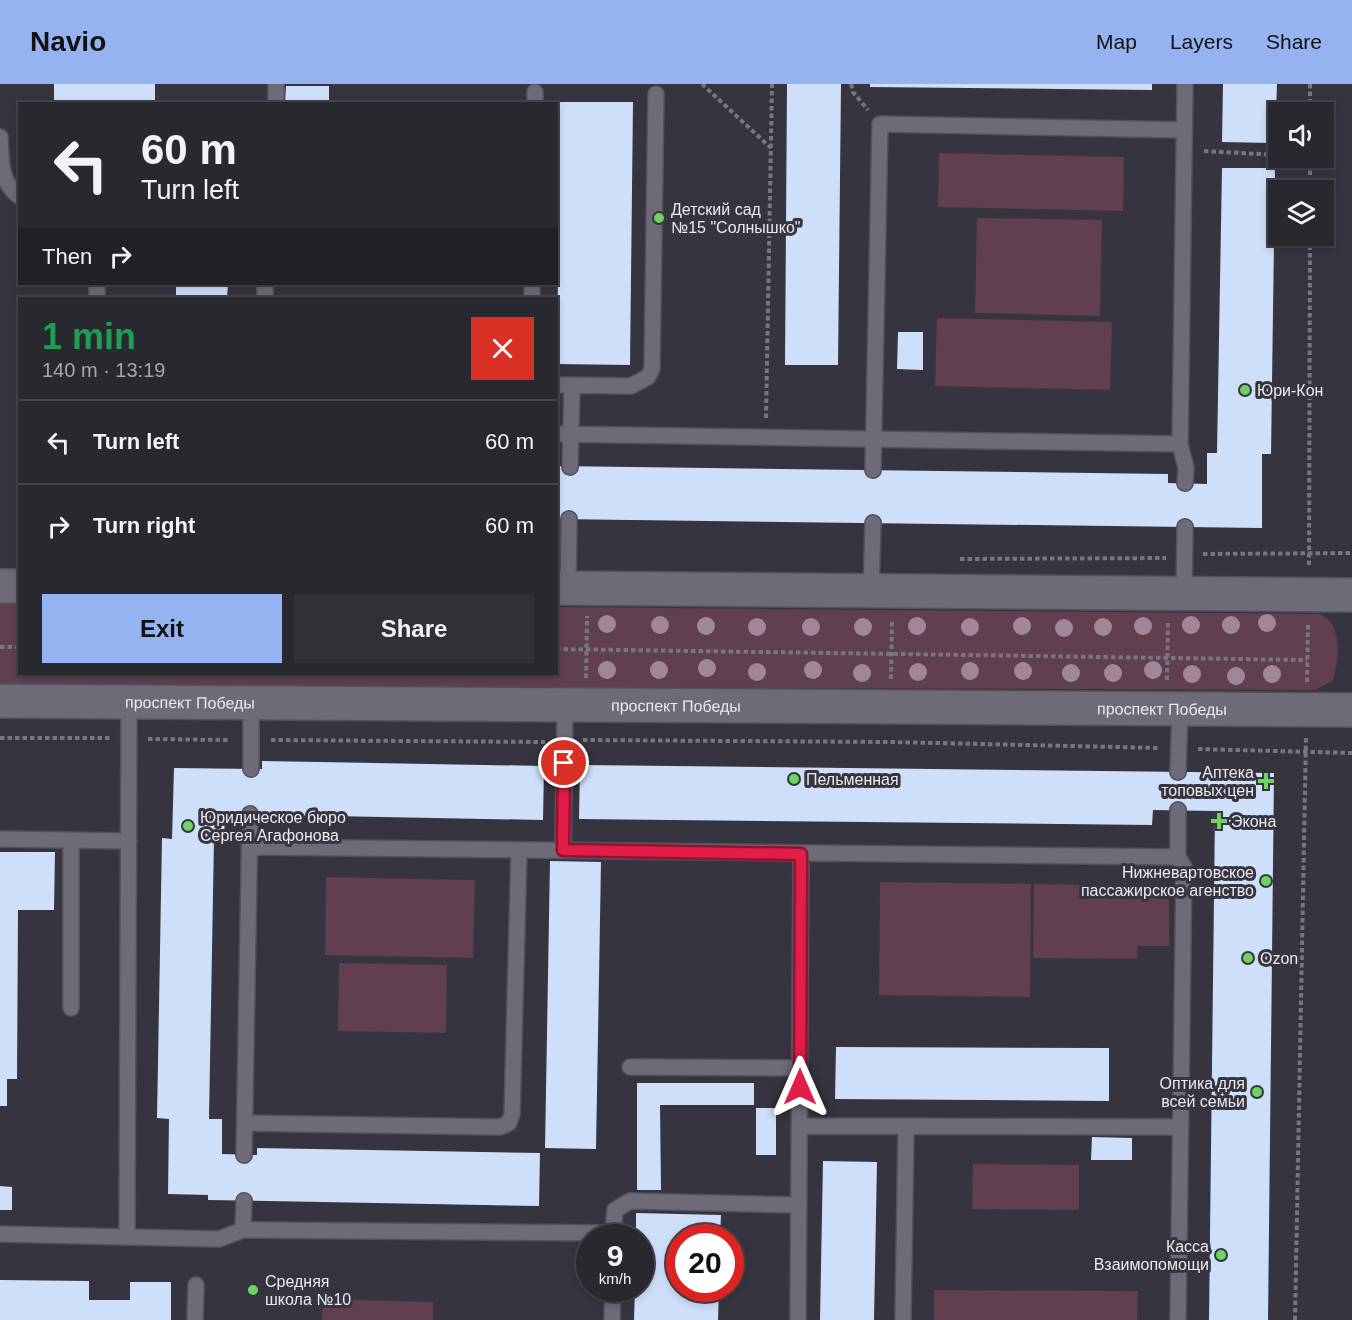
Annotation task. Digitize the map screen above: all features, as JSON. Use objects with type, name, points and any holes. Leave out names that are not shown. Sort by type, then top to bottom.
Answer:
[{"type":"main road","points":[[0,586],[18,586]]},
{"type":"main road","points":[[571,588],[1352,596]]},
{"type":"main road","name":"проспект Победы","points":[[0,701],[1352,711]]},
{"type":"lane","points":[[276,84],[276,102]]},
{"type":"lane","points":[[1185,84],[1180,444],[1186,468],[1185,483]]},
{"type":"lane","points":[[558,385],[631,386],[648,377],[652,369],[656,94]]},
{"type":"lane","points":[[873,470],[880,124],[1184,130]]},
{"type":"lane","points":[[0,137],[2,172],[11,191],[18,196]]},
{"type":"lane","points":[[570,466],[564,434],[572,386]]},
{"type":"lane","points":[[564,434],[1180,444]]},
{"type":"lane","points":[[569,519],[571,588]]},
{"type":"lane","points":[[873,523],[882,592]]},
{"type":"lane","points":[[1176,594],[1184,556],[1185,527]]},
{"type":"lane","points":[[127,1237],[129,702]]},
{"type":"lane","points":[[251,704],[251,769]]},
{"type":"lane","points":[[563,850],[564,742],[576,705]]},
{"type":"lane","points":[[1173,709],[1179,749],[1178,772]]},
{"type":"lane","points":[[1178,810],[1178,857],[1184,867],[1178,1320]]},
{"type":"lane","points":[[244,1155],[250,814]]},
{"type":"lane","points":[[0,839],[129,841]]},
{"type":"lane","points":[[70,1008],[71,840]]},
{"type":"lane","points":[[250,847],[1178,857]]},
{"type":"lane","points":[[245,1123],[500,1127],[509,1123],[512,1114],[519,850]]},
{"type":"lane","points":[[798,1320],[801,854]]},
{"type":"lane","points":[[630,1067],[800,1068]]},
{"type":"lane","points":[[800,1126],[1180,1127]]},
{"type":"lane","points":[[903,1320],[906,1128]]},
{"type":"lane","points":[[243,1230],[244,1201]]},
{"type":"lane","points":[[614,1224],[615,1210],[630,1201],[798,1205]]},
{"type":"lane","points":[[0,1234],[219,1239],[243,1230],[576,1234]]},
{"type":"lane","points":[[195,1320],[196,1286]]},
{"type":"lane","points":[[612,1320],[613,1302]]},
{"type":"path","points":[[702,84],[771,148]]},
{"type":"path","points":[[766,437],[772,84]]},
{"type":"path","points":[[851,84],[853,92],[880,124]]},
{"type":"path","points":[[1310,84],[1310,102]]},
{"type":"path","points":[[1200,151],[1268,154]]},
{"type":"path","points":[[1295,1320],[1309,554],[1310,246]]},
{"type":"path","points":[[1184,556],[1209,553],[1352,553]]},
{"type":"path","points":[[951,560],[1170,558],[1176,594],[1167,659],[1173,709]]},
{"type":"path","points":[[571,588],[587,649],[576,705],[585,740]]},
{"type":"path","points":[[882,592],[892,655],[891,742]]},
{"type":"path","points":[[0,647],[18,647]]},
{"type":"path","points":[[558,649],[1307,660]]},
{"type":"path","points":[[0,738],[891,742],[1352,753]]},
{"type":"shaded area","points":[[939,153],[1124,157],[1123,211],[938,207]]},
{"type":"shaded area","points":[[977,218],[1102,220],[1100,316],[975,313]]},
{"type":"shaded area","points":[[937,318],[1112,322],[1110,390],[935,386]]},
{"type":"shaded area","points":[[0,602],[18,602],[18,675],[558,675],[558,607],[1319,614],[1327,618],[1332,625],[1338,643],[1337,663],[1332,681],[1315,690],[0,685]]},
{"type":"shaded area","points":[[326,877],[475,880],[473,958],[325,955]]},
{"type":"shaded area","points":[[880,882],[1031,884],[1030,997],[879,995]]},
{"type":"shaded area","points":[[1034,884],[1169,886],[1169,946],[1137,946],[1137,959],[1033,958]]},
{"type":"shaded area","points":[[339,963],[447,965],[446,1033],[338,1031]]},
{"type":"shaded area","points":[[973,1164],[1079,1165],[1079,1210],[972,1209]]},
{"type":"shaded area","points":[[934,1290],[1138,1291],[1137,1320],[934,1320]]},
{"type":"shaded area","points":[[323,1299],[433,1302],[433,1320],[322,1320]]},
{"type":"building","points":[[54,84],[155,84],[155,102],[54,102]]},
{"type":"building","points":[[787,84],[841,84],[838,365],[785,365]]},
{"type":"building","points":[[870,84],[1152,84],[1152,90],[870,87]]},
{"type":"building","points":[[1223,84],[1277,84],[1276,102],[1268,102],[1268,143],[1222,142]]},
{"type":"building","points":[[286,86],[329,86],[329,102],[285,102]]},
{"type":"building","points":[[560,102],[633,102],[630,365],[558,364]]},
{"type":"building","points":[[1222,168],[1275,168],[1275,180],[1268,180],[1268,246],[1274,246],[1271,454],[1262,454],[1262,528],[558,519],[558,466],[1168,474],[1168,483],[1207,484],[1207,453],[1217,453]]},
{"type":"building","points":[[176,285],[228,285],[227,297],[176,297]]},
{"type":"building","points":[[898,332],[923,332],[923,370],[897,369]]},
{"type":"building","points":[[262,761],[544,766],[543,820],[225,814],[224,840],[214,839],[209,1119],[222,1119],[222,1154],[257,1155],[257,1148],[540,1153],[539,1206],[208,1200],[208,1195],[168,1194],[169,1119],[157,1118],[162,838],[172,839],[174,768],[262,769]]},
{"type":"building","points":[[580,765],[1274,773],[1268,1320],[1209,1320],[1215,811],[1153,810],[1152,825],[579,819]]},
{"type":"building","points":[[0,852],[55,852],[54,910],[18,910],[17,1079],[7,1079],[7,1106],[0,1106]]},
{"type":"building","points":[[550,861],[601,862],[596,1149],[545,1148]]},
{"type":"building","points":[[836,1047],[1109,1048],[1109,1101],[835,1099]]},
{"type":"building","points":[[637,1083],[754,1083],[754,1105],[660,1105],[661,1190],[637,1190]]},
{"type":"building","points":[[756,1108],[776,1108],[776,1155],[756,1155]]},
{"type":"building","points":[[1092,1137],[1132,1138],[1132,1160],[1091,1160]]},
{"type":"building","points":[[823,1161],[877,1162],[874,1320],[820,1320]]},
{"type":"building","points":[[0,1186],[12,1187],[12,1210],[0,1210]]},
{"type":"building","points":[[636,1213],[721,1215],[721,1224],[666,1224],[666,1302],[719,1302],[718,1320],[634,1320],[635,1302],[654,1302],[654,1224],[636,1224]]},
{"type":"building","points":[[0,1280],[89,1281],[89,1300],[130,1300],[130,1282],[171,1282],[171,1320],[0,1320]]},
{"type":"place","name":"Детский сад №15 \"Солнышко\"","points":[[659,218]]},
{"type":"place","name":"Юри-Кон","points":[[1245,390]]},
{"type":"place","name":"Пельменная","points":[[794,779]]},
{"type":"place","name":"Аптека топовых цен","points":[[1266,781]]},
{"type":"place","name":"Экона","points":[[1219,821]]},
{"type":"place","name":"Юридическое бюро Сергея Агафонова","points":[[188,826]]},
{"type":"place","name":"Нижневартовское пассажирское агенство","points":[[1266,881]]},
{"type":"place","name":"Ozon","points":[[1248,958]]},
{"type":"place","name":"Оптика для всей семьи","points":[[1257,1092]]},
{"type":"place","name":"Касса Взаимопомощи","points":[[1221,1255]]},
{"type":"place","name":"Средняя школа №10","points":[[253,1290]]},
{"type":"route","points":[[564,763],[563,850],[801,854],[800,1087]]}]
